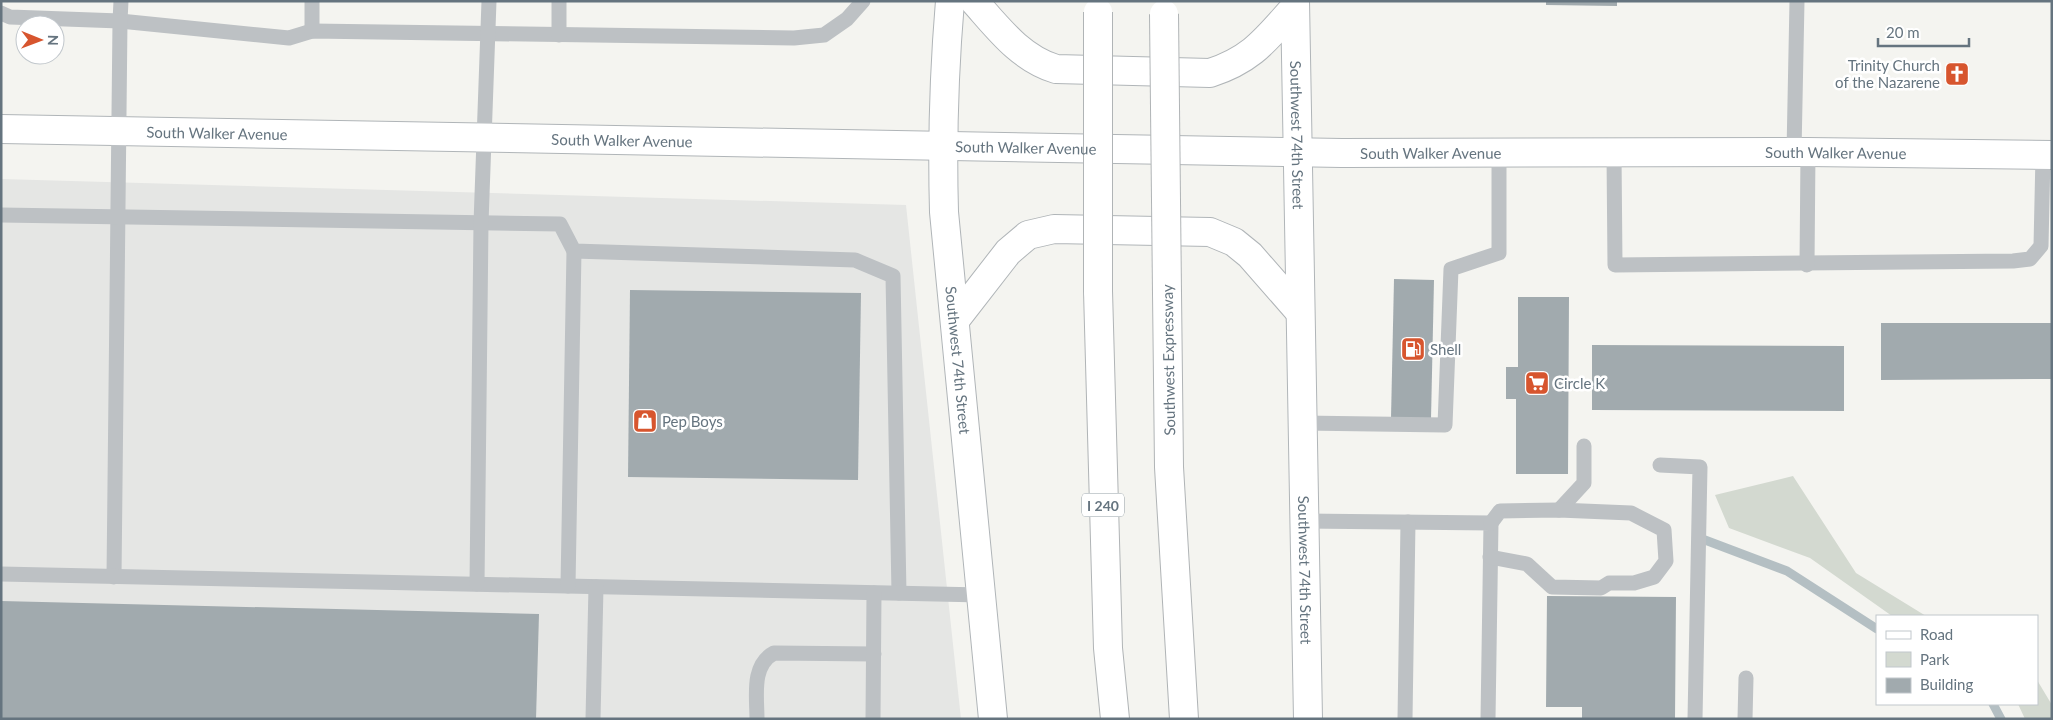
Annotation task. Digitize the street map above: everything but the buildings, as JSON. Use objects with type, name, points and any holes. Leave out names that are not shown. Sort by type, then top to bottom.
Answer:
[{"type":"main road","name":"Southwest 74th Street","points":[[950,1],[944,76],[942,147],[944,212],[956,319],[993,719]]},
{"type":"main road","points":[[974,1],[1019,49],[1041,64],[1049,67],[1056,69],[1210,73],[1228,67],[1258,48],[1295,4]]},
{"type":"main road","name":"Southwest 74th Street","points":[[1295,4],[1299,311],[1308,719]]},
{"type":"main road","name":"I 240","points":[[1098,7],[1098,291],[1108,648],[1115,719]]},
{"type":"main road","name":"Southwest Expressway","points":[[1164,7],[1169,467],[1184,719]]},
{"type":"main road","name":"South Walker Avenue","points":[[1,129],[1297,153],[1614,154],[1801,152],[2047,155]]},
{"type":"main road","points":[[956,319],[1008,252],[1028,235],[1054,229],[1210,232],[1234,242],[1250,255],[1299,311]]},
{"type":"lane","points":[[114,577],[121,1]]},
{"type":"lane","points":[[312,1],[312,31]]},
{"type":"lane","points":[[477,584],[481,223],[489,1]]},
{"type":"lane","points":[[559,1],[559,35]]},
{"type":"lane","points":[[1,13],[10,17],[120,21],[289,38],[312,31],[794,38],[824,35],[847,19],[863,1]]},
{"type":"lane","points":[[1797,1],[1801,152],[1808,264]]},
{"type":"lane","points":[[1302,423],[1445,424],[1451,269],[1499,253],[1499,154]]},
{"type":"lane","points":[[1614,154],[1615,265],[2013,262],[2030,259],[2041,246],[2047,155]]},
{"type":"lane","points":[[1,215],[560,224],[574,251],[568,586]]},
{"type":"lane","points":[[574,251],[855,260],[893,276],[899,593]]},
{"type":"lane","points":[[1559,510],[1584,483],[1584,446]]},
{"type":"lane","points":[[1660,465],[1700,467],[1695,719]]},
{"type":"lane","points":[[1488,719],[1490,557],[1491,523],[1500,511],[1559,510],[1631,513],[1664,530],[1666,561],[1654,577],[1634,583],[1609,583],[1601,588],[1552,587],[1527,564],[1490,557]]},
{"type":"lane","points":[[1304,521],[1491,523]]},
{"type":"lane","points":[[1406,719],[1408,522]]},
{"type":"lane","points":[[1,574],[982,595]]},
{"type":"lane","points":[[593,719],[596,587]]},
{"type":"lane","points":[[873,719],[874,593]]},
{"type":"lane","points":[[757,719],[758,674],[765,658],[774,653],[874,654]]},
{"type":"lane","points":[[1745,719],[1746,678]]},
{"type":"shaded area","points":[[1,179],[906,205],[961,719],[1,719]]},
{"type":"green space","points":[[1793,476],[1856,573],[1924,615],[1891,615],[1810,558],[1729,528],[1715,495]]},
{"type":"green space","points":[[2038,682],[2052,705],[2052,719],[2025,719],[2018,705],[2038,705]]},
{"type":"waterway","points":[[1705,540],[1787,571],[1876,628]]},
{"type":"waterway","points":[[1994,705],[2001,719]]},
{"type":"place","name":"Trinity Church of the Nazarene","points":[[1957,74]]},
{"type":"place","name":"Shell","points":[[1413,349]]},
{"type":"place","name":"Circle K","points":[[1537,383]]},
{"type":"place","name":"Pep Boys","points":[[645,421]]}]
